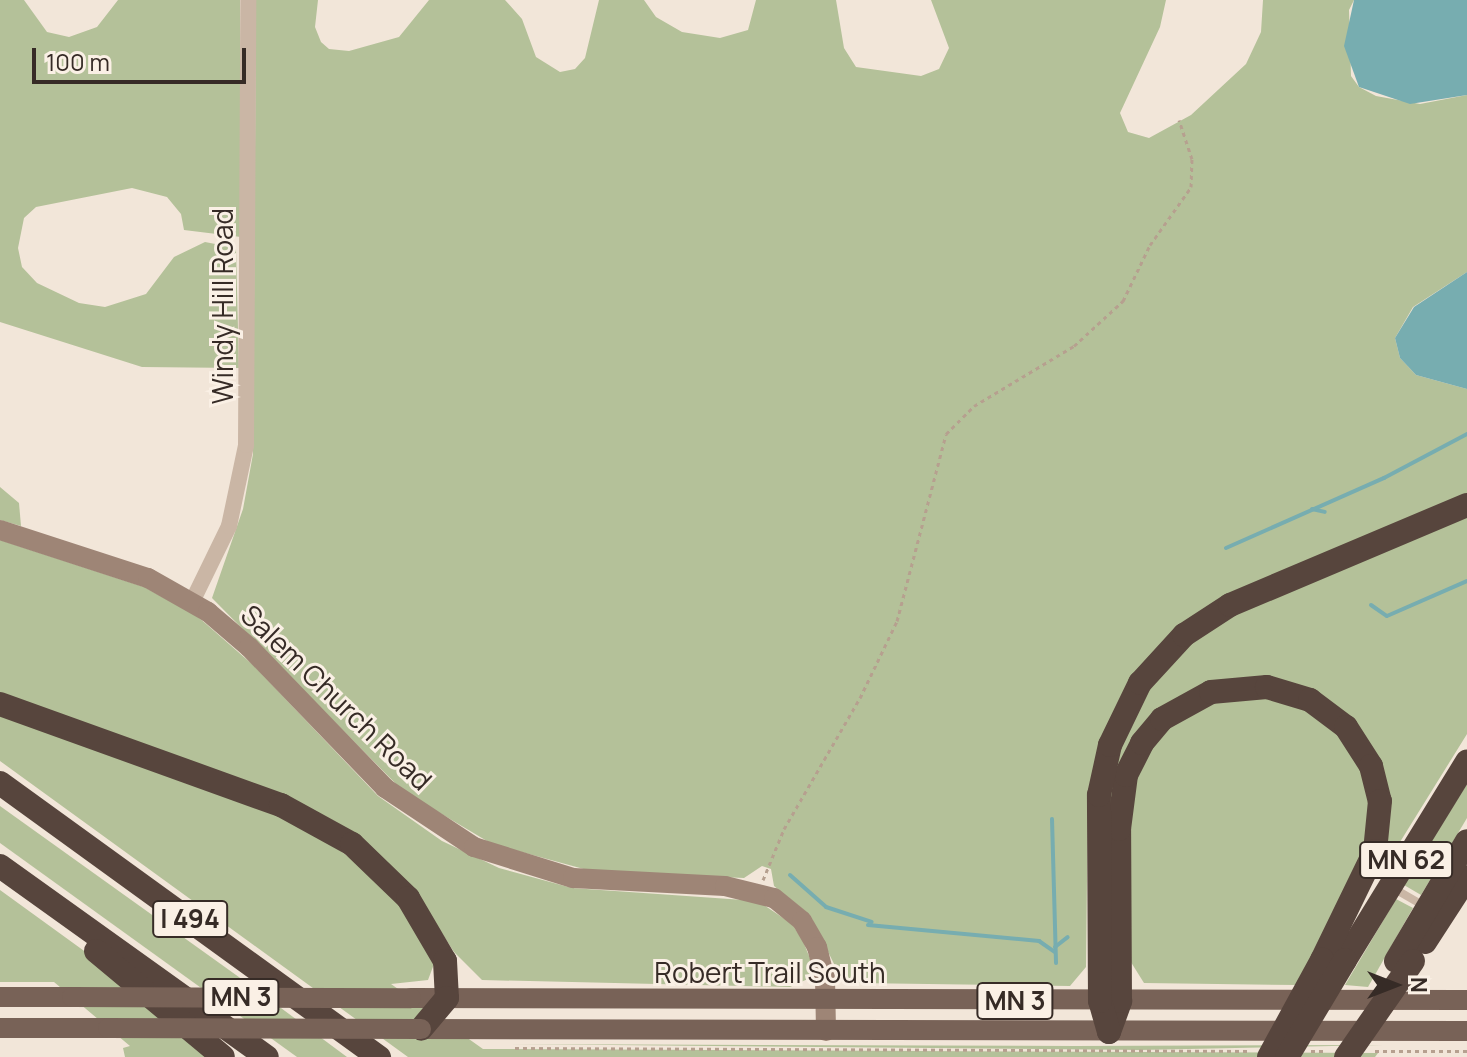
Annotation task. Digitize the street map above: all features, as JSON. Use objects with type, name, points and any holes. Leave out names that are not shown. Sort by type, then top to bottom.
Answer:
[{"type":"highway","points":[[1110,1001],[1100,785],[1117,727],[1146,674],[1184,635],[1230,605],[1467,505]]},
{"type":"highway","points":[[1109,1032],[1119,829],[1126,775],[1142,743],[1162,719],[1188,702],[1227,688],[1272,687],[1315,703],[1353,736],[1375,778],[1380,818],[1375,851],[1334,960],[1264,1054]]},
{"type":"highway","points":[[0,704],[281,805],[338,834],[383,871],[419,913],[445,961],[440,1018]]},
{"type":"highway","name":"MN 62","points":[[1295,1054],[1334,960],[1390,886],[1467,762]]},
{"type":"highway","name":"I 494","points":[[0,783],[379,1057]]},
{"type":"highway","name":"MN 62","points":[[1404,961],[1427,907],[1467,841]]},
{"type":"highway","name":"I 494","points":[[0,866],[267,1057]]},
{"type":"highway","points":[[1348,1054],[1404,961],[1467,877]]},
{"type":"highway","points":[[21,881],[107,962],[223,1057]]},
{"type":"main road","name":"Robert Trail South","points":[[0,997],[411,998],[440,1018],[826,1031],[1467,1031]]},
{"type":"main road","name":"Robert Trail South","points":[[0,1028],[108,1028],[440,1018],[826,1000],[1467,1000]]},
{"type":"street","name":"Windy Hill Road","points":[[192,602],[229,526],[245,456],[248,0]]},
{"type":"street","name":"Salem Church Road","points":[[0,530],[118,567],[192,602],[249,647],[385,788],[460,840],[517,864],[573,878],[759,891],[792,911],[810,932],[823,965],[826,1031]]},
{"type":"lane","points":[[1390,886],[1427,907]]},
{"type":"path","points":[[759,891],[784,829],[860,698],[897,621],[946,434],[974,406],[1067,351],[1123,301],[1150,245],[1191,187],[1192,159],[1179,120]]},
{"type":"path","points":[[507,1047],[1264,1054]]},
{"type":"path","points":[[1295,1054],[1467,1051]]},
{"type":"green space","points":[[0,0],[24,0],[47,32],[69,37],[97,27],[118,0],[240,0],[241,237],[184,230],[181,214],[167,197],[132,188],[36,207],[24,218],[18,248],[22,267],[37,283],[79,303],[105,307],[146,294],[174,257],[205,242],[236,248],[239,368],[142,367],[0,322]]},
{"type":"green space","points":[[256,0],[318,0],[315,27],[321,42],[329,49],[349,51],[399,37],[429,0],[505,0],[522,19],[536,57],[560,72],[575,69],[585,58],[599,0],[644,0],[656,17],[682,32],[720,38],[748,30],[756,0],[836,0],[844,48],[856,67],[921,76],[939,69],[949,48],[931,0],[1166,0],[1160,27],[1120,113],[1128,132],[1149,138],[1191,115],[1246,64],[1261,32],[1263,0],[1354,0],[1349,10],[1351,76],[1359,87],[1376,96],[1420,104],[1467,95],[1467,272],[1413,307],[1395,338],[1400,358],[1416,375],[1467,389],[1467,496],[1189,621],[1088,792],[1086,967],[1070,986],[856,983],[837,970],[810,915],[774,886],[771,869],[762,866],[744,878],[591,871],[492,844],[403,791],[212,598],[243,509],[253,454]]},
{"type":"green space","points":[[0,487],[19,503],[21,526],[0,520]]},
{"type":"green space","points":[[1467,513],[1467,734],[1382,871],[1377,868],[1388,801],[1308,690],[1173,702],[1112,817],[1107,796],[1115,754],[1159,671],[1221,619]]},
{"type":"green space","points":[[0,540],[144,587],[197,616],[253,665],[378,796],[442,841],[499,868],[572,888],[758,901],[792,924],[811,961],[810,978],[790,987],[482,980],[454,952],[420,899],[336,822],[282,795],[0,694]]},
{"type":"green space","points":[[1262,695],[1301,706],[1336,730],[1360,764],[1370,797],[1368,842],[1298,985],[1144,983],[1129,959],[1128,829],[1137,773],[1164,730],[1203,705]]},
{"type":"green space","points":[[0,711],[298,819],[389,887],[434,964],[428,980],[391,984],[483,1049],[1378,1053],[1375,1057],[408,1057],[0,761]]},
{"type":"green space","points":[[1467,784],[1467,818],[1421,895],[1404,885]]},
{"type":"green space","points":[[0,806],[347,1057],[297,1057],[0,843]]},
{"type":"green space","points":[[0,890],[98,961],[214,1057],[125,1057],[123,1048],[130,1046],[54,982],[0,982]]},
{"type":"green space","points":[[1396,899],[1413,908],[1368,987],[1345,985]]},
{"type":"green space","points":[[507,1044],[1075,1046],[1383,1045],[1139,1050]]},
{"type":"water","points":[[1354,0],[1467,0],[1467,95],[1410,104],[1359,87],[1344,46]]},
{"type":"water","points":[[1467,272],[1467,389],[1416,375],[1400,358],[1395,338],[1414,307]]},
{"type":"waterway","points":[[1226,548],[1384,478],[1467,434]]},
{"type":"waterway","points":[[1312,509],[1325,512]]},
{"type":"waterway","points":[[1371,605],[1387,616],[1467,581]]},
{"type":"waterway","points":[[1052,819],[1056,963]]},
{"type":"waterway","points":[[790,875],[826,907],[872,922]]},
{"type":"waterway","points":[[868,925],[1039,941],[1055,952]]},
{"type":"waterway","points":[[1055,947],[1068,937]]}]
